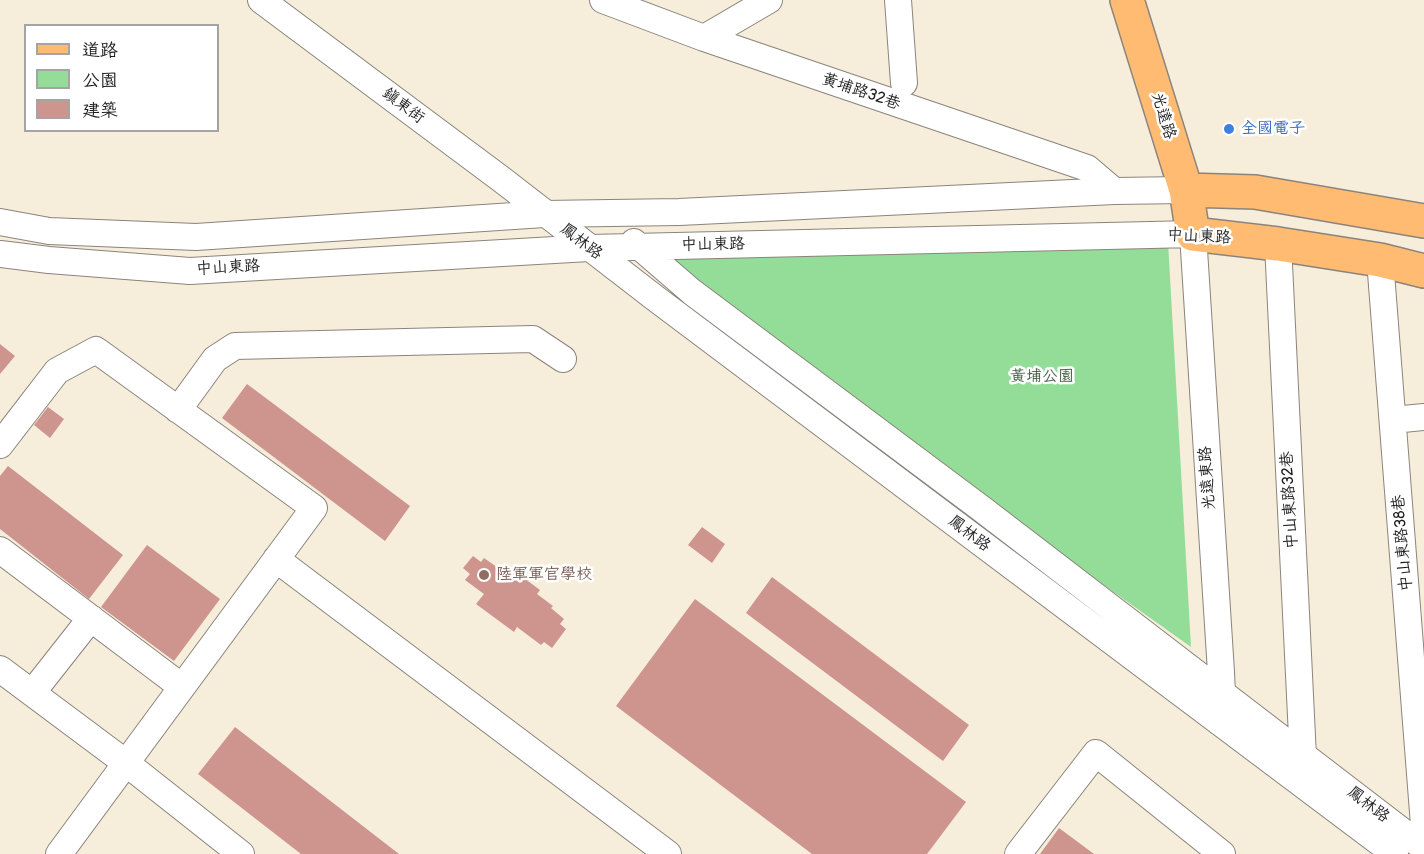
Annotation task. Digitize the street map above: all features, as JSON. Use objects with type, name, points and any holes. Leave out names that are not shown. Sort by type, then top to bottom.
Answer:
[{"type":"main road","name":"光遠路","points":[[1127,0],[1186,190],[1192,234]]},
{"type":"main road","name":"中山東路","points":[[1186,190],[1255,192],[1424,221]]},
{"type":"main road","name":"中山東路","points":[[1192,234],[1278,244],[1380,260],[1424,271]]},
{"type":"street","name":"鎮東街","points":[[261,0],[501,179],[544,214]]},
{"type":"street","name":"黃埔路32巷","points":[[603,0],[704,38],[1087,168],[1114,191]]},
{"type":"street","points":[[704,38],[769,0]]},
{"type":"street","points":[[898,0],[904,83]]},
{"type":"street","name":"中山東路","points":[[0,222],[49,231],[196,237],[544,214],[598,215],[1114,191],[1186,190]]},
{"type":"street","name":"鳳林路","points":[[544,214],[1395,854]]},
{"type":"street","name":"鳳林路","points":[[598,215],[640,247],[692,292],[982,509],[1424,848]]},
{"type":"street","name":"中山東路","points":[[0,254],[190,271],[589,248],[1192,234]]},
{"type":"street","name":"光遠東路","points":[[1192,234],[1222,693],[1219,722]]},
{"type":"street","name":"中山東路32巷","points":[[1278,244],[1303,756]]},
{"type":"street","name":"中山東路38巷","points":[[1380,260],[1393,420],[1418,654],[1424,825]]},
{"type":"street","points":[[178,410],[215,359],[234,346],[533,339],[563,359]]},
{"type":"street","points":[[0,445],[57,371],[96,350],[314,508],[59,854]]},
{"type":"street","points":[[1393,420],[1424,417]]},
{"type":"street","points":[[0,550],[182,687]]},
{"type":"street","points":[[276,559],[668,854]]},
{"type":"street","points":[[32,693],[91,618]]},
{"type":"street","points":[[0,669],[126,763],[241,854]]},
{"type":"street","points":[[1018,854],[1096,753],[1222,854]]},
{"type":"green space","name":"黃埔公園","points":[[1168,242],[1191,647],[692,292],[640,247]]},
{"type":"building","points":[[0,344],[15,356],[0,374]]},
{"type":"building","points":[[247,384],[410,506],[385,541],[222,418]]},
{"type":"building","points":[[48,407],[64,419],[50,438],[34,425]]},
{"type":"building","points":[[8,466],[123,555],[89,599],[0,529],[0,476]]},
{"type":"building","points":[[702,527],[725,544],[712,563],[688,545]]},
{"type":"building","points":[[147,545],[220,599],[174,661],[101,607]]},
{"type":"building","points":[[473,556],[481,562],[484,558],[501,570],[505,564],[540,590],[537,594],[553,606],[551,608],[564,619],[560,624],[566,629],[552,648],[544,642],[541,645],[517,627],[514,632],[476,604],[484,594],[465,580],[470,574],[463,568]]},
{"type":"building","points":[[772,577],[969,725],[943,761],[746,613]]},
{"type":"building","points":[[695,599],[966,802],[927,854],[812,854],[616,706]]},
{"type":"building","points":[[235,727],[399,854],[301,854],[198,774]]},
{"type":"building","points":[[1059,828],[1094,854],[1040,854]]},
{"type":"place","name":"全國電子","points":[[1229,129]]},
{"type":"place","name":"陸軍軍官學校","points":[[484,575]]}]
